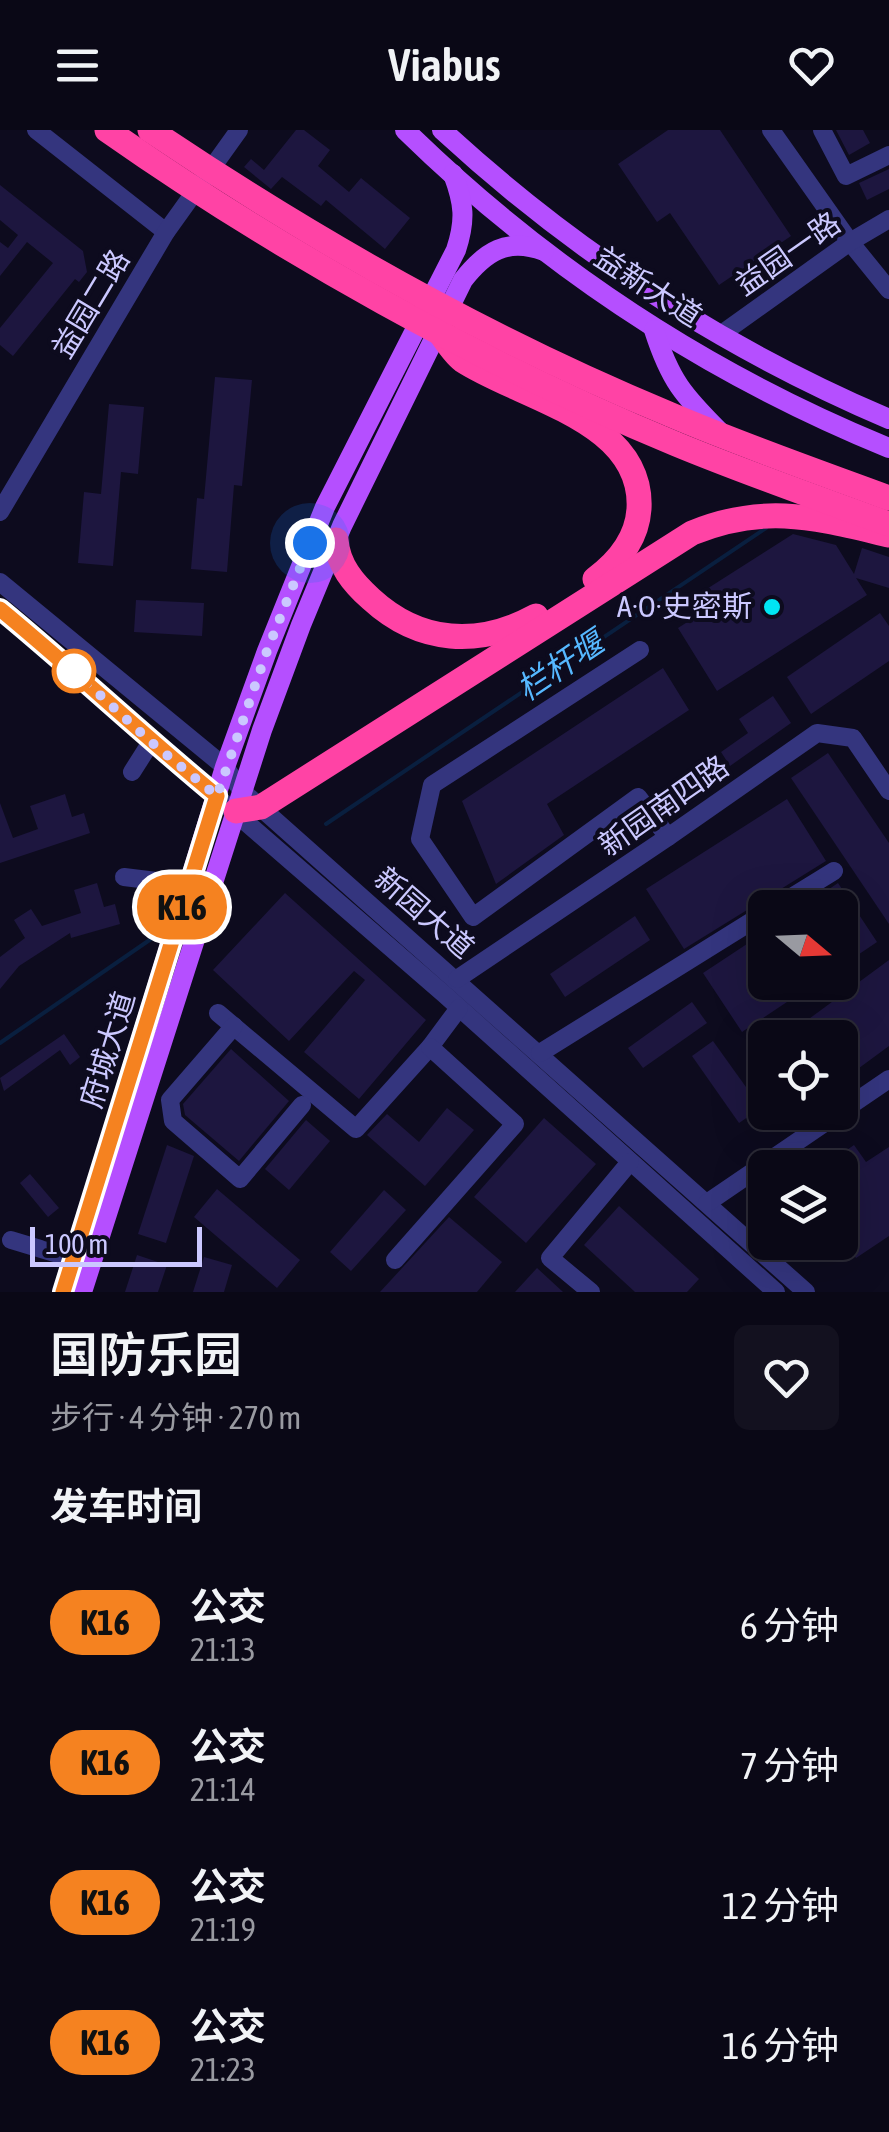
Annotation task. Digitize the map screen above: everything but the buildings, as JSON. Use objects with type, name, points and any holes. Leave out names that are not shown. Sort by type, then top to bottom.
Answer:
[{"type":"highway","points":[[107,130],[237,216],[438,330],[674,443],[889,524]]},
{"type":"highway","points":[[150,130],[305,228],[490,329],[668,414],[889,498]]},
{"type":"highway","points":[[239,801],[617,571],[628,545],[638,513],[634,474],[622,452],[597,429],[459,358],[438,330]]},
{"type":"highway","points":[[336,540],[340,561],[371,600],[407,625],[447,638],[484,635],[522,623],[692,534],[752,516],[798,516],[889,534]]},
{"type":"main road","name":"益新大道","points":[[404,130],[544,250],[654,330],[775,398],[889,448]]},
{"type":"main road","name":"益新大道","points":[[442,130],[527,204],[682,315],[889,420]]},
{"type":"main road","name":"府城大道","points":[[82,1292],[239,801],[225,767],[324,508],[456,250],[464,226],[464,203],[453,174]]},
{"type":"main road","points":[[239,801],[262,730],[336,540],[464,280],[483,255],[495,250],[516,246],[544,250]]},
{"type":"main road","points":[[654,330],[666,368],[682,395],[754,466],[840,515],[889,534]]},
{"type":"main road","name":"府城大道","points":[[63,1292],[189,885],[239,801]]},
{"type":"street","points":[[36,130],[166,232]]},
{"type":"street","name":"益园二路","points":[[0,512],[166,232],[239,130]]},
{"type":"street","points":[[771,130],[889,290]]},
{"type":"street","points":[[822,130],[846,176],[889,155]]},
{"type":"street","name":"益园一路","points":[[720,336],[850,242],[889,219]]},
{"type":"street","points":[[0,582],[225,767]]},
{"type":"street","name":"新园大道","points":[[0,609],[151,742],[239,801],[457,979],[806,1292]]},
{"type":"street","points":[[640,650],[432,785],[420,840],[472,917],[638,796],[668,838]]},
{"type":"street","name":"新园南四路","points":[[457,979],[817,733],[853,738],[889,791]]},
{"type":"street","points":[[132,772],[151,742]]},
{"type":"street","name":"新园大道","points":[[239,801],[459,1008],[776,1292]]},
{"type":"street","points":[[802,890],[834,870]]},
{"type":"street","points":[[124,877],[189,885]]},
{"type":"street","points":[[540,1053],[748,924]]},
{"type":"street","points":[[218,1013],[356,1129],[459,1008]]},
{"type":"street","points":[[234,1026],[170,1100],[174,1121],[240,1179],[302,1105]]},
{"type":"street","points":[[395,1260],[515,1124],[430,1046]]},
{"type":"street","points":[[708,1204],[889,1079]]},
{"type":"street","points":[[591,1292],[550,1258],[630,1162]]},
{"type":"street","points":[[11,1240],[74,1259]]},
{"type":"waterway","name":"栏杆堰","points":[[326,824],[766,528]]},
{"type":"waterway","name":"栏杆堰","points":[[0,1043],[151,939]]},
{"type":"bus line","name":"K16","points":[[0,609],[217,796],[63,1292]]},
{"type":"place","name":"A·O·史密斯","points":[[772,607]]},
{"type":"route","points":[[74,671],[217,796],[267,651],[310,543]]}]
